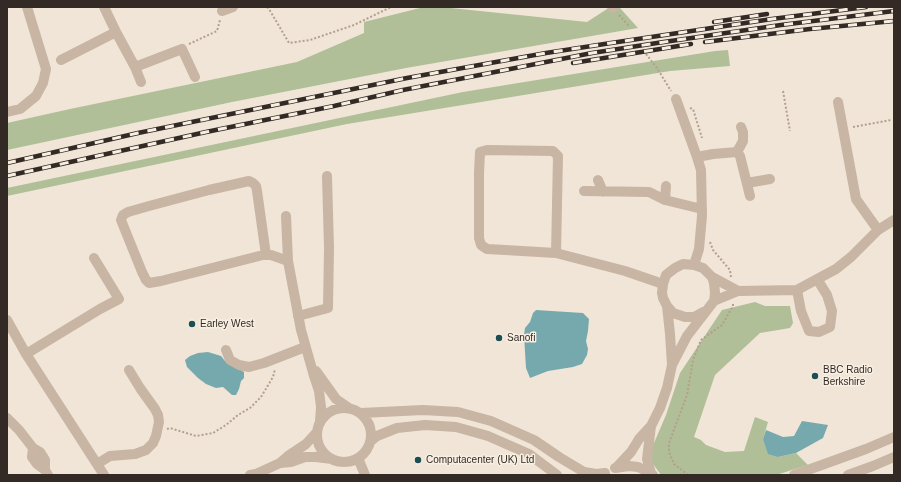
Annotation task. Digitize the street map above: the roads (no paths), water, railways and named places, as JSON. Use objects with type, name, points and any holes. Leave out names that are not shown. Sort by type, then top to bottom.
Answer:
[{"type":"street","points":[[7,112],[20,109],[36,96],[43,83],[46,69],[27,7]]},
{"type":"street","points":[[104,7],[135,67],[141,82]]},
{"type":"street","points":[[222,12],[233,7]]},
{"type":"street","points":[[61,60],[116,32]]},
{"type":"street","points":[[135,67],[182,49],[195,77]]},
{"type":"street","points":[[676,99],[701,170],[702,216],[699,249],[694,264]]},
{"type":"street","points":[[838,102],[856,199],[878,230]]},
{"type":"street","points":[[736,152],[743,141],[743,132],[741,127]]},
{"type":"street","points":[[556,253],[558,156],[553,151],[487,150],[480,152],[479,238],[481,245],[487,249],[556,253],[625,271],[663,284]]},
{"type":"street","points":[[697,157],[736,152]]},
{"type":"street","points":[[736,152],[740,156],[750,196]]},
{"type":"street","points":[[298,316],[328,308],[329,248],[327,176]]},
{"type":"street","points":[[747,183],[770,179]]},
{"type":"street","points":[[598,180],[603,192]]},
{"type":"street","points":[[266,255],[256,186],[249,181],[209,190],[128,212],[123,215],[121,220],[142,272],[149,283],[263,255],[266,255],[271,255],[288,261]]},
{"type":"street","points":[[665,200],[666,186]]},
{"type":"street","points":[[584,191],[649,192],[665,200],[702,209]]},
{"type":"street","points":[[254,475],[280,463],[306,444],[316,433],[320,421],[321,407],[319,391],[298,316],[288,261],[286,216]]},
{"type":"street","points":[[306,349],[319,376],[336,399],[349,408],[361,413],[423,410],[458,412],[491,421],[534,440],[584,472],[605,474],[616,468],[631,452],[639,438],[651,426],[660,408],[667,388],[672,365],[687,336],[714,301],[738,291],[797,290],[836,269],[851,257],[878,230],[894,220]]},
{"type":"street","points":[[26,354],[100,308],[119,299],[94,258]]},
{"type":"street","points":[[705,311],[694,317],[685,317],[673,313],[667,306],[662,293],[666,275],[683,264],[694,264],[703,268],[712,277],[738,291]]},
{"type":"street","points":[[712,277],[715,292],[714,301]]},
{"type":"street","points":[[797,290],[801,310],[809,331],[819,332],[830,327],[832,311],[827,295],[818,279]]},
{"type":"street","points":[[667,306],[672,365]]},
{"type":"street","points":[[7,320],[26,354],[104,475]]},
{"type":"street","points":[[226,350],[230,360],[239,366],[249,367],[306,349]]},
{"type":"street","points":[[97,464],[110,456],[135,454],[146,450],[153,443],[156,436],[159,422],[158,415],[129,370]]},
{"type":"street","points":[[320,421],[333,409],[343,407],[349,408]]},
{"type":"street","points":[[280,463],[291,462],[305,457],[332,459],[342,462],[349,462],[358,458],[367,450],[371,441],[372,431],[370,424],[361,413]]},
{"type":"street","points":[[7,418],[19,430],[33,448],[32,457],[37,464],[47,472]]},
{"type":"street","points":[[371,441],[377,436],[397,428],[425,425],[456,427],[488,436],[529,454],[557,475]]},
{"type":"street","points":[[651,426],[648,460],[652,474]]},
{"type":"street","points":[[316,433],[320,449],[332,459]]},
{"type":"street","points":[[794,475],[894,437]]},
{"type":"street","points":[[848,475],[873,466],[894,456]]},
{"type":"street","points":[[358,458],[365,475]]},
{"type":"street","points":[[616,468],[629,466],[638,467],[652,474]]},
{"type":"water","points":[[536,310],[583,313],[589,319],[586,341],[588,349],[587,355],[582,364],[548,371],[530,378],[526,368],[524,335],[525,328]]},
{"type":"water","points":[[208,352],[221,356],[225,361],[244,372],[244,378],[241,381],[236,395],[232,395],[223,387],[216,388],[206,384],[187,367],[185,360],[190,356]]},
{"type":"water","points":[[802,421],[828,425],[823,438],[796,453],[778,457],[768,454],[763,439],[766,430],[783,437],[794,436]]},
{"type":"railway","points":[[7,163],[138,133],[407,78],[546,53],[772,19],[866,7]]},
{"type":"railway","points":[[7,176],[403,90],[592,53],[781,25],[894,11]]},
{"type":"railway","points":[[714,22],[767,14]]},
{"type":"railway","points":[[705,42],[810,29],[894,21]]},
{"type":"railway","points":[[573,63],[691,44]]},
{"type":"place","name":"Earley West","points":[[192,324]]},
{"type":"place","name":"Sanofi","points":[[499,338]]},
{"type":"place","name":"BBC Radio Berkshire","points":[[815,376]]},
{"type":"place","name":"Computacenter (UK) Ltd","points":[[418,460]]}]
